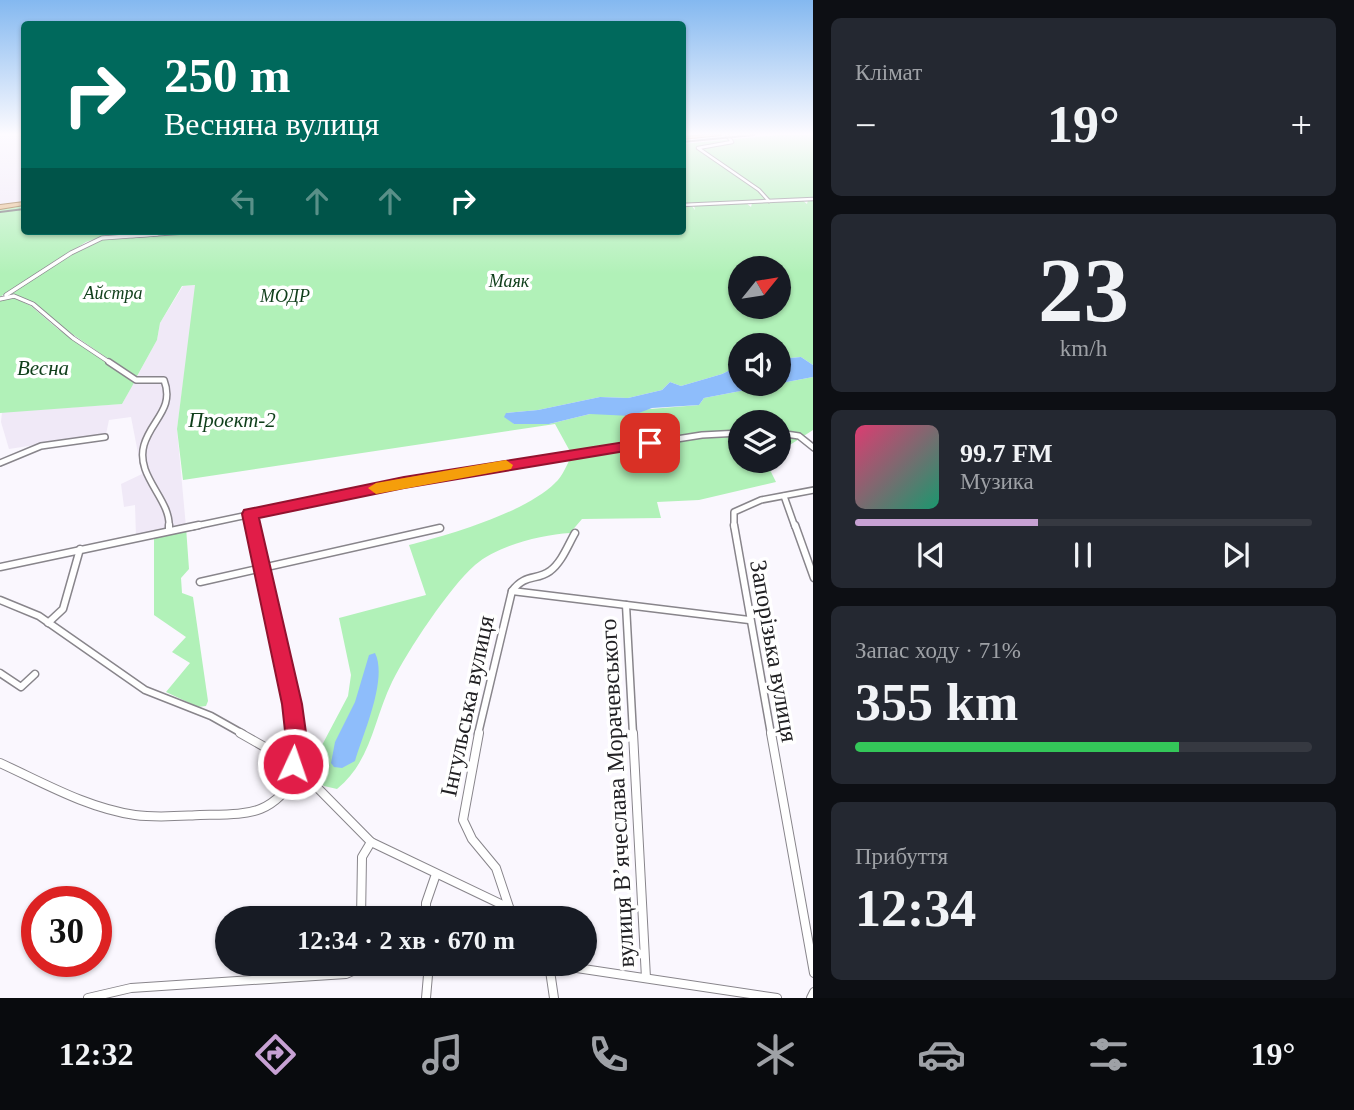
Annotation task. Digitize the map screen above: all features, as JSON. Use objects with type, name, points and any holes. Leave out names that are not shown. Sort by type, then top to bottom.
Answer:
[{"type":"main road","points":[[0,207],[21,204]]},
{"type":"street","points":[[747,182],[769,201]]},
{"type":"street","points":[[686,205],[813,199]]},
{"type":"street","points":[[0,299],[71,253],[97,239],[115,235]]},
{"type":"street","points":[[0,299],[14,296],[33,304],[73,338],[136,380],[164,380],[167,386],[163,411],[157,428],[143,446],[148,479],[170,517],[169,530]]},
{"type":"street","points":[[0,566],[169,530],[507,465],[702,435],[728,434]]},
{"type":"street","points":[[791,435],[799,436],[813,448]]},
{"type":"street","points":[[0,463],[41,446],[105,437]]},
{"type":"street","points":[[813,490],[784,496],[813,578]]},
{"type":"street","name":"Запорізька вулиця","points":[[784,496],[748,503],[734,512],[733,520],[813,973]]},
{"type":"street","points":[[250,514],[292,704],[296,740],[293,764]]},
{"type":"street","points":[[200,582],[440,528]]},
{"type":"street","name":"Інгульська вулиця","points":[[508,906],[496,868],[471,839],[463,820],[473,756],[512,591],[525,576],[546,573],[553,569],[575,533]]},
{"type":"street","points":[[48,623],[63,609],[80,549]]},
{"type":"street","name":"вулиця В’ячеслава Морачевського","points":[[512,591],[749,620]]},
{"type":"street","points":[[0,600],[23,608],[48,623],[145,690],[211,716],[293,764],[371,842],[505,906]]},
{"type":"street","name":"вулиця В’ячеслава Морачевського","points":[[626,605],[646,978]]},
{"type":"street","points":[[0,673],[21,687],[35,674]]},
{"type":"street","points":[[0,763],[82,800],[122,813],[149,816],[265,810],[285,797],[300,771]]},
{"type":"street","points":[[362,906],[362,857],[371,842]]},
{"type":"street","points":[[426,906],[436,874]]},
{"type":"street","points":[[597,971],[777,998]]},
{"type":"street","points":[[88,998],[131,988],[315,976]]},
{"type":"street","points":[[426,998],[428,976]]},
{"type":"street","points":[[551,976],[554,998]]},
{"type":"street","points":[[811,998],[813,992]]},
{"type":"shaded area","points":[[0,182],[21,182],[21,202],[0,204]]},
{"type":"shaded area","points":[[196,285],[177,429],[186,527],[136,537],[135,505],[124,507],[121,484],[142,474],[131,417],[109,420],[106,434],[9,449],[1,422],[2,412],[122,404],[157,340],[160,323],[183,286]]},
{"type":"green space","points":[[686,182],[813,182],[813,198],[686,204]]},
{"type":"green space","points":[[802,200],[807,204],[808,200],[813,200],[813,365],[801,357],[791,358],[791,333],[728,333],[728,371],[722,374],[681,386],[670,382],[662,390],[628,398],[600,397],[538,410],[506,413],[514,424],[549,424],[590,414],[699,405],[704,398],[728,393],[728,396],[791,396],[791,381],[813,377],[813,430],[791,444],[791,410],[728,410],[728,473],[772,473],[776,482],[699,500],[657,502],[661,518],[582,519],[570,533],[520,542],[484,558],[465,575],[408,653],[392,682],[365,753],[349,778],[337,789],[324,786],[311,774],[311,766],[348,696],[351,675],[339,618],[426,595],[409,545],[466,529],[507,513],[542,494],[555,483],[572,455],[555,424],[183,480],[177,429],[195,285],[182,286],[160,323],[157,340],[136,378],[62,327],[35,304],[8,295],[70,254],[103,238],[150,235],[686,235],[686,205],[691,205],[695,210],[694,205],[746,203],[751,207],[752,203]]},
{"type":"green space","points":[[21,206],[21,235],[105,236],[86,242],[0,297],[0,208]]},
{"type":"green space","name":"Весна","points":[[13,297],[31,306],[58,329],[135,381],[122,404],[0,413],[0,300]]},
{"type":"green space","points":[[186,527],[189,569],[181,578],[182,593],[193,597],[208,701],[206,706],[198,707],[166,692],[190,663],[172,652],[186,637],[154,615],[154,533]]},
{"type":"water","points":[[801,357],[813,365],[813,377],[791,381],[791,358]]},
{"type":"water","points":[[728,371],[728,393],[704,398],[699,405],[652,408],[631,416],[590,414],[549,424],[514,424],[504,417],[506,413],[538,410],[600,397],[628,398],[662,390],[670,382],[681,386]]},
{"type":"water","points":[[375,653],[378,664],[376,691],[355,761],[342,768],[334,767],[331,763],[335,742],[355,702],[369,655]]},
{"type":"tram line","points":[[0,212],[21,209]]},
{"type":"slow traffic","points":[[376,488],[506,465]]},
{"type":"route","points":[[293,764],[296,740],[292,704],[250,514],[404,482],[650,443]]},
{"type":"park label","name":"Маяк","points":[[509,281]]},
{"type":"park label","name":"Айстра","points":[[113,293]]},
{"type":"park label","name":"МОДР","points":[[285,296]]},
{"type":"park label","name":"Проект-2","points":[[232,420]]}]
